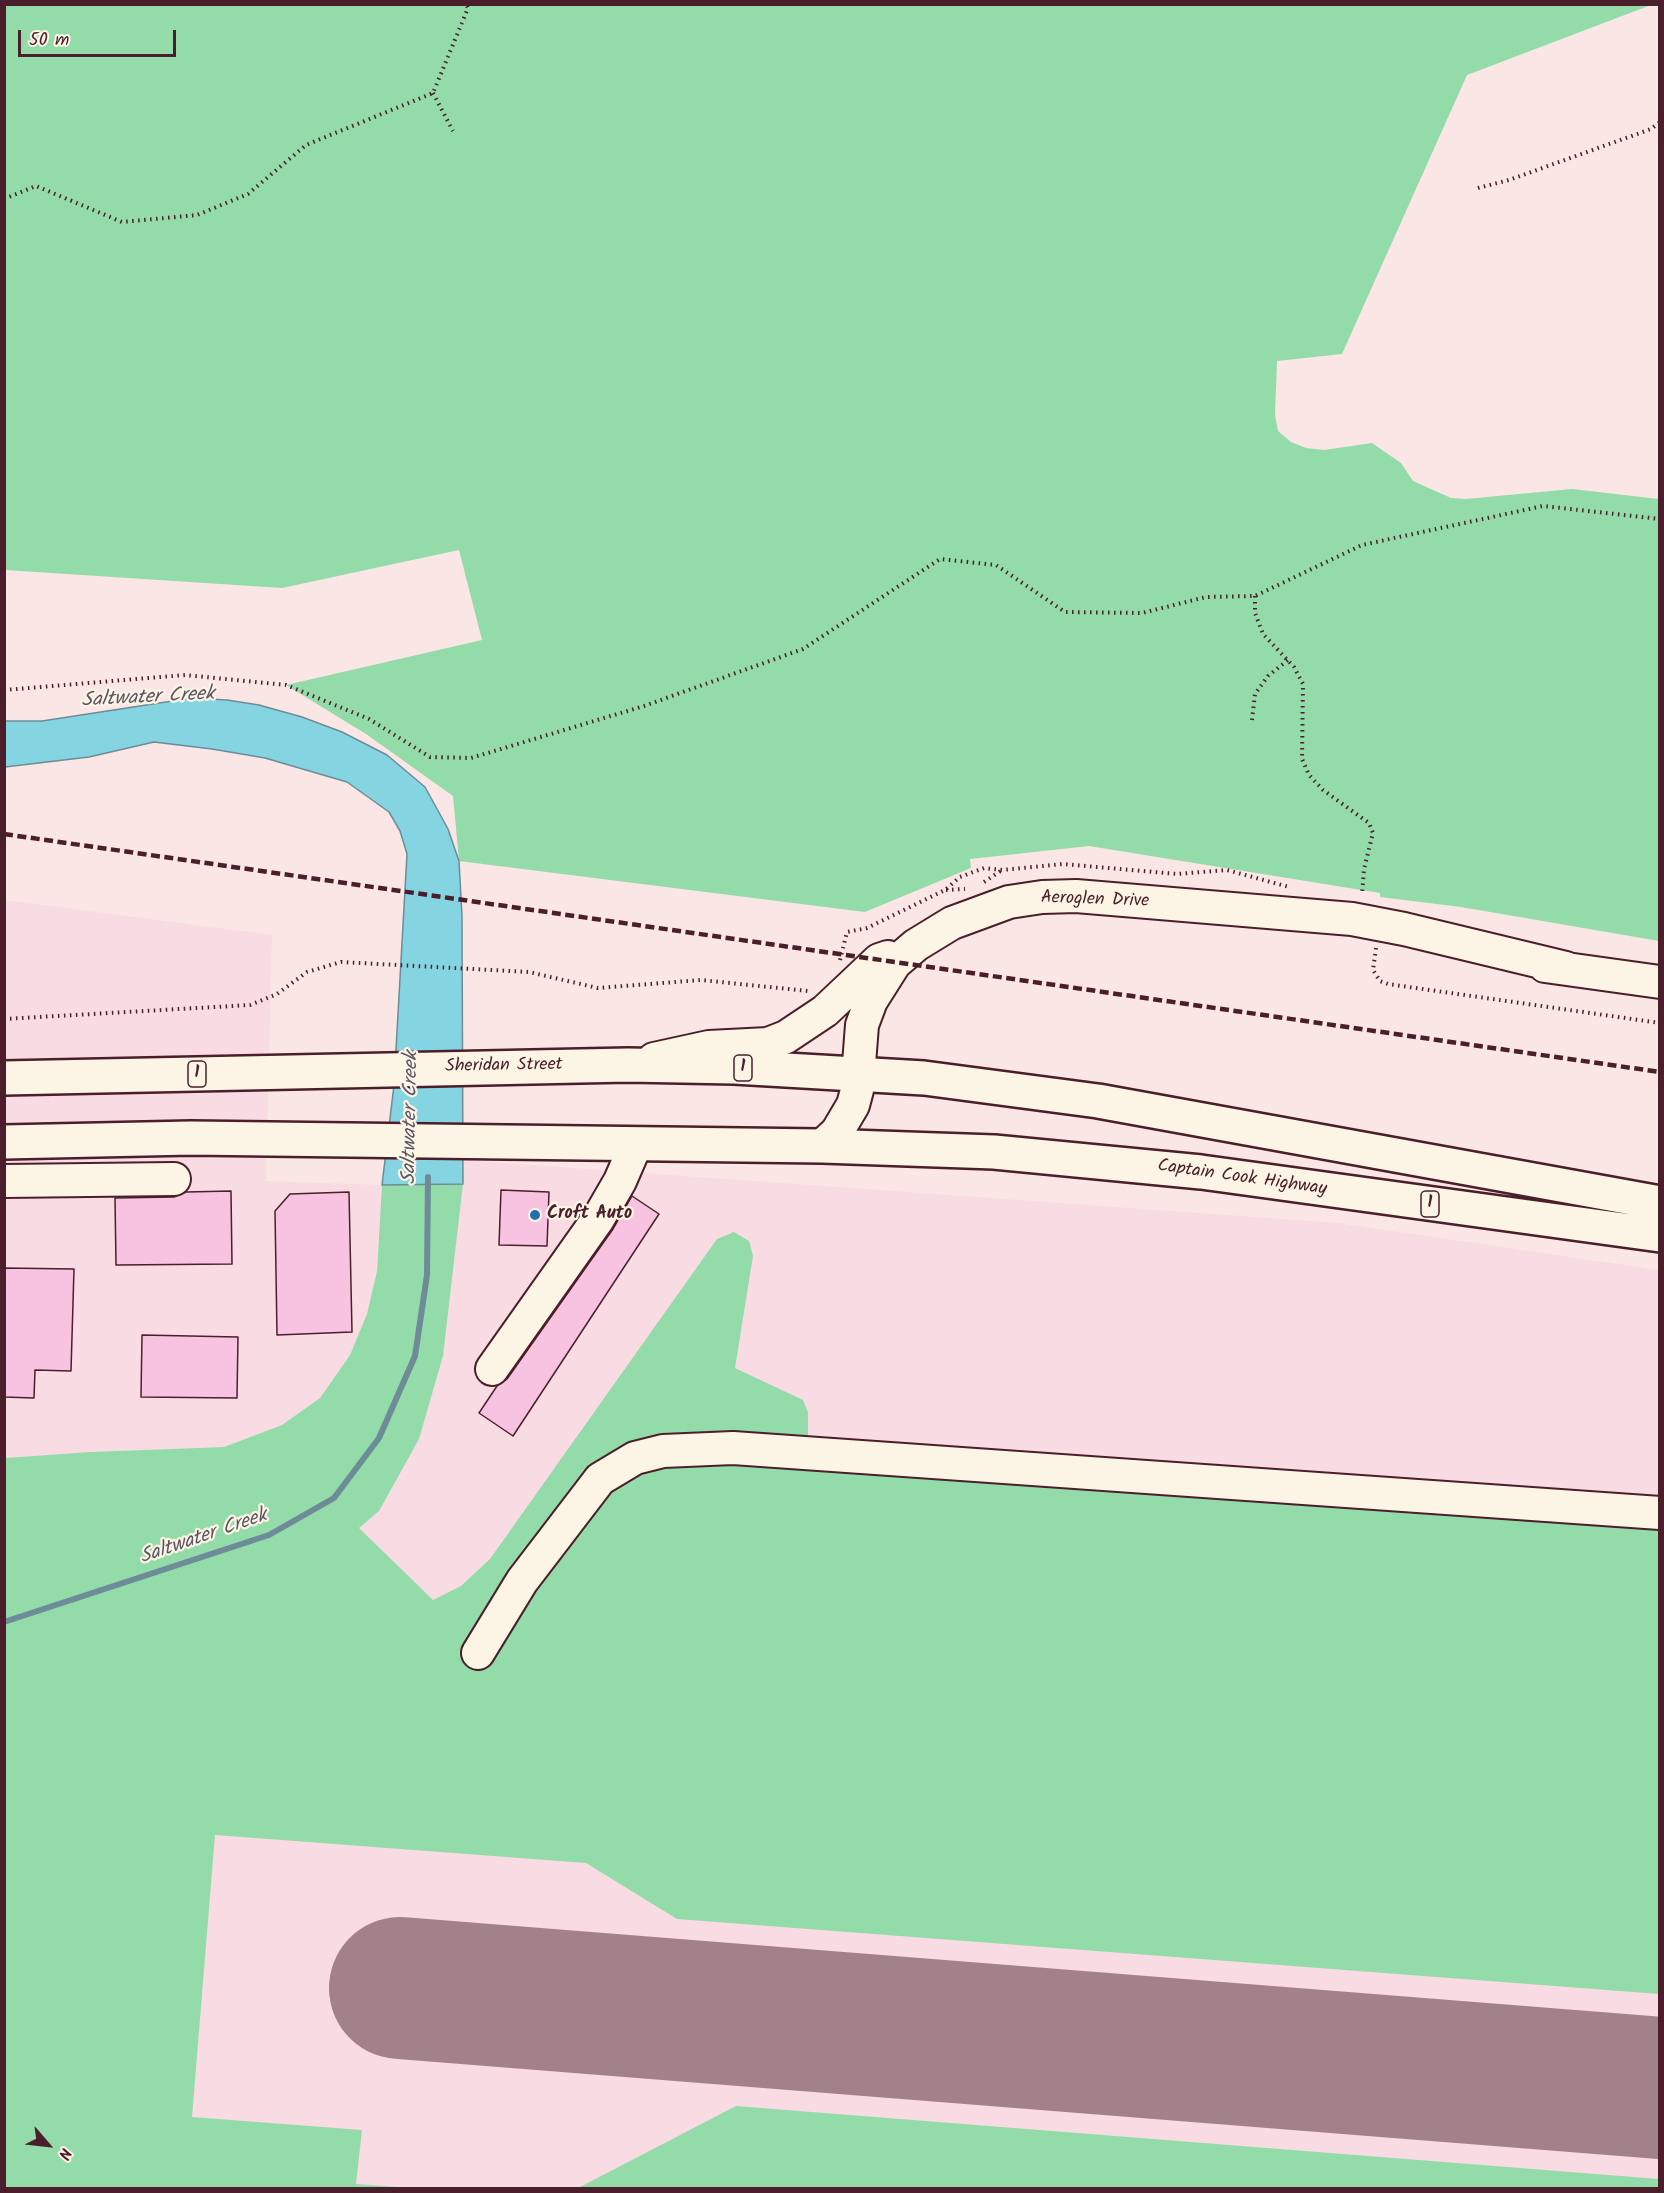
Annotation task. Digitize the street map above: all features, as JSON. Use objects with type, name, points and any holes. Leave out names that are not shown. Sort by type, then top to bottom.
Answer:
[{"type":"highway","name":"Sheridan Street","points":[[4,1078],[628,1065],[734,1067],[858,1075]]},
{"type":"highway","name":"1","points":[[858,1075],[924,1078],[1098,1101],[1659,1203]]},
{"type":"highway","name":"1","points":[[4,1142],[135,1138],[822,1146]]},
{"type":"highway","name":"Captain Cook Highway","points":[[822,1146],[994,1152],[1141,1165],[1659,1235]]},
{"type":"street","name":"Aeroglen Drive","points":[[822,1146],[846,1119],[857,1090],[859,1036],[865,1013],[895,963],[916,945],[952,923],[985,909],[1042,897],[1076,896],[1247,910],[1358,940],[1659,982]]},
{"type":"street","name":"Aeroglen Drive","points":[[628,1065],[709,1047],[768,1044],[786,1037],[825,1011],[879,960],[916,945]]},
{"type":"street","points":[[492,1369],[598,1219],[620,1181],[636,1144]]},
{"type":"street","points":[[4,1181],[174,1179]]},
{"type":"street","points":[[478,1653],[522,1581],[600,1479],[635,1458],[663,1450],[733,1448],[1659,1513]]},
{"type":"path","points":[[4,199],[36,186],[122,222],[196,215],[248,194],[306,145],[433,93],[468,8],[466,4]]},
{"type":"path","points":[[433,93],[453,131]]},
{"type":"path","points":[[1479,188],[1509,180],[1651,129],[1659,122]]},
{"type":"path","points":[[4,690],[185,675],[286,685],[369,719],[430,757],[471,758],[645,706],[803,649],[940,559],[996,565],[1065,612],[1142,613],[1206,597],[1255,596],[1362,546],[1543,506],[1659,519]]},
{"type":"path","points":[[1255,596],[1255,613],[1263,634],[1288,660],[1303,684],[1302,759],[1309,775],[1323,790],[1369,823],[1373,833],[1364,869],[1362,895]]},
{"type":"path","points":[[1252,720],[1254,693],[1268,676],[1288,660]]},
{"type":"path","points":[[838,964],[847,932],[867,928],[945,890],[960,877],[984,868],[1002,870],[1063,864],[1177,874],[1227,870],[1299,888]]},
{"type":"path","points":[[976,885],[1002,870]]},
{"type":"path","points":[[945,890],[967,888]]},
{"type":"path","points":[[1354,895],[1368,896]]},
{"type":"path","points":[[1374,953],[1375,976],[1388,984],[1659,1023]]},
{"type":"path","points":[[4,1019],[250,1005],[265,1001],[317,967],[341,962],[529,972],[597,988],[701,980],[811,991]]},
{"type":"shaded area","points":[[5,900],[272,935],[266,1181],[382,1185],[377,1271],[367,1314],[350,1355],[320,1398],[282,1425],[224,1447],[5,1458]]},
{"type":"shaded area","points":[[463,1160],[1338,1223],[1659,1270],[1659,2188],[5,2188],[4,1818],[379,1511],[463,1184]]},
{"type":"green space","points":[[4,5],[1651,5],[1467,75],[1342,354],[1277,361],[1275,415],[1278,431],[1291,442],[1306,448],[1324,450],[1372,443],[1401,463],[1413,481],[1451,498],[1466,499],[1572,489],[1659,499],[1659,941],[1461,907],[1380,897],[1380,893],[1089,846],[970,859],[971,868],[865,912],[459,861],[453,796],[366,734],[286,685],[482,640],[459,550],[282,588],[5,570]]},
{"type":"green space","points":[[463,1184],[443,1356],[419,1439],[379,1511],[359,1528],[433,1600],[461,1586],[490,1559],[717,1239],[734,1232],[749,1241],[753,1256],[735,1368],[803,1400],[808,1412],[808,1453],[1659,1513],[1659,1994],[677,1919],[586,1863],[215,1835],[192,2117],[362,2130],[356,2184],[411,2188],[5,2188],[5,1458],[224,1447],[282,1425],[320,1398],[350,1355],[367,1314],[377,1271],[382,1185]]},
{"type":"green space","points":[[736,2106],[1659,2179],[1659,2188],[578,2188]]},
{"type":"water","points":[[192,698],[259,705],[302,717],[342,732],[387,755],[425,787],[448,829],[459,861],[462,916],[463,1184],[382,1185],[394,1085],[407,854],[400,831],[389,812],[347,782],[265,758],[154,742],[89,757],[5,767],[4,721],[42,721]]},
{"type":"building","points":[[501,1190],[549,1192],[547,1246],[499,1245]]},
{"type":"building","points":[[231,1191],[232,1264],[116,1265],[115,1198],[174,1197],[186,1192]]},
{"type":"building","points":[[349,1192],[352,1332],[277,1335],[275,1211],[290,1194]]},
{"type":"building","points":[[632,1196],[659,1214],[513,1436],[479,1413],[497,1386],[507,1379],[613,1229]]},
{"type":"building","points":[[4,1268],[74,1269],[71,1371],[35,1370],[34,1398],[4,1397]]},
{"type":"building","points":[[142,1335],[238,1337],[237,1398],[141,1397]]},
{"type":"waterway","name":"Saltwater Creek","points":[[4,1622],[269,1535],[334,1498],[379,1438],[415,1356],[427,1275],[428,1177]]},
{"type":"runway","points":[[400,1988],[1660,2088]]},
{"type":"railway","points":[[4,834],[1660,1072]]},
{"type":"place","name":"Croft Auto","points":[[535,1215]]}]
